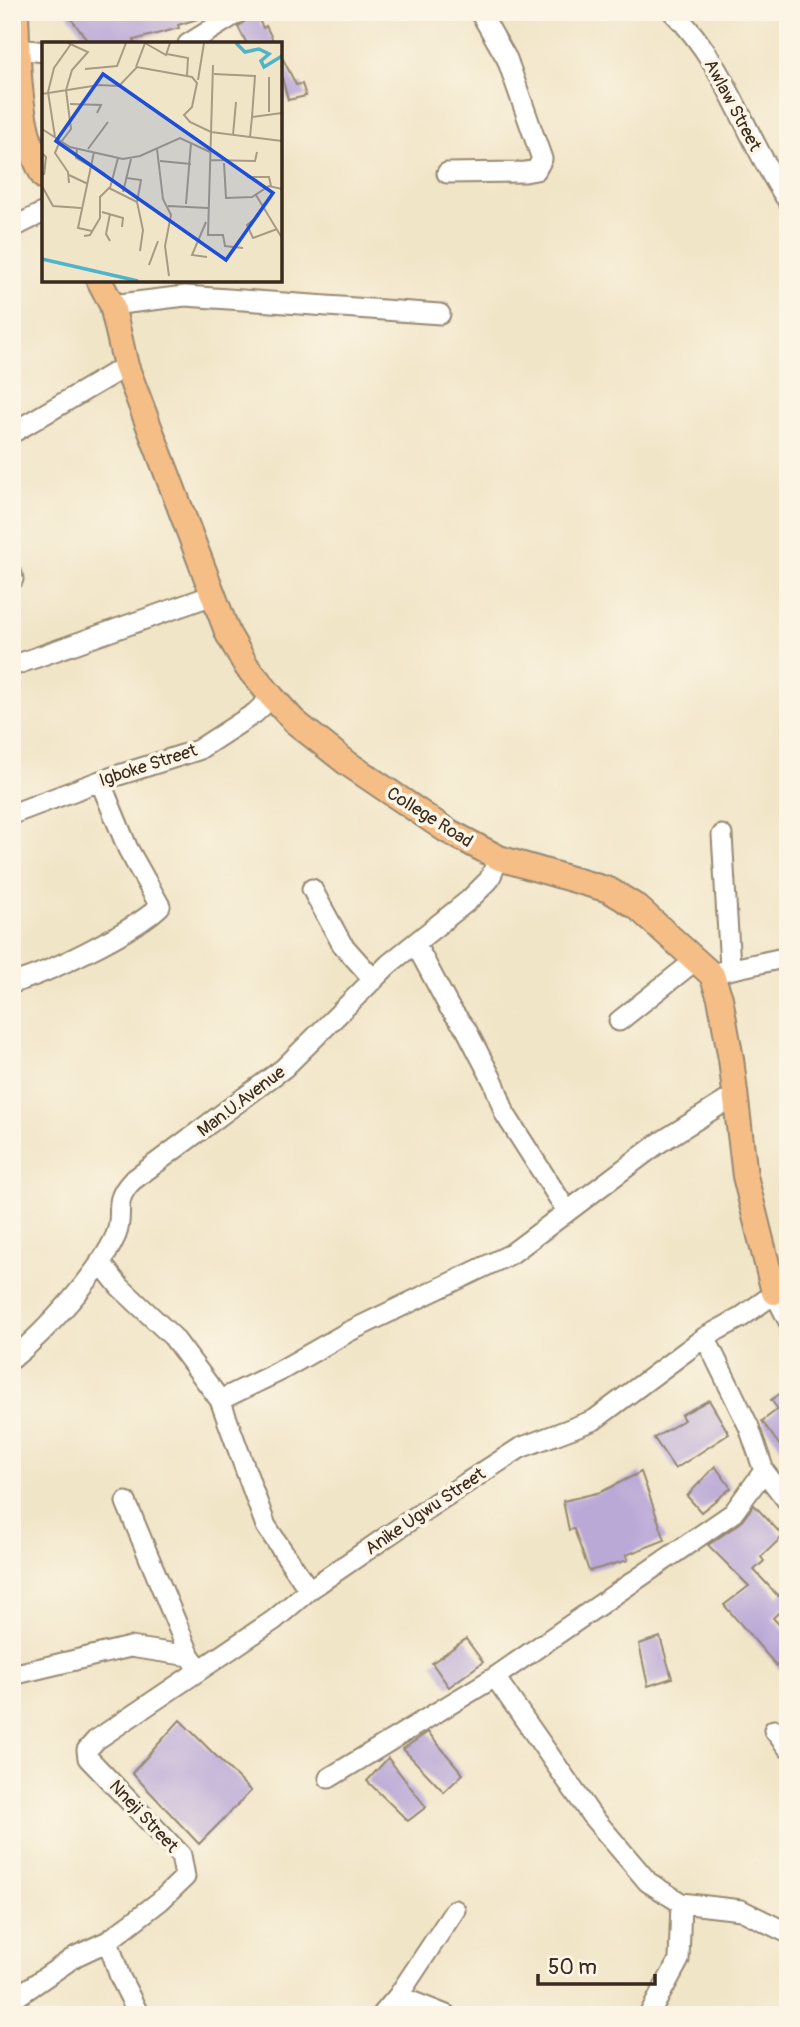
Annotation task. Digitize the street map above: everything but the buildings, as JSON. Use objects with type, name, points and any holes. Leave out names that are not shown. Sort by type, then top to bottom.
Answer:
[{"type":"main road","points":[[16,31],[24,117],[30,143],[42,172]]},
{"type":"main road","name":"College Road","points":[[100,282],[111,305],[126,366],[213,595],[241,656],[272,697],[295,722],[346,763],[446,830],[499,858],[609,890],[637,907],[713,967]]},
{"type":"main road","points":[[713,967],[723,1010],[745,1176],[781,1288]]},
{"type":"street","points":[[191,42],[239,12]]},
{"type":"street","points":[[447,173],[525,172],[536,170],[542,159],[511,70],[480,12]]},
{"type":"street","name":"Awlaw Street","points":[[673,12],[689,28],[711,60],[766,167],[788,201]]},
{"type":"street","points":[[16,31],[42,50]]},
{"type":"street","points":[[12,228],[42,213]]},
{"type":"street","points":[[111,305],[185,296],[440,313]]},
{"type":"street","points":[[12,433],[126,366]]},
{"type":"street","points":[[12,666],[213,595]]},
{"type":"street","name":"Igboke Street","points":[[12,814],[100,781],[198,750],[255,713],[272,697]]},
{"type":"street","points":[[12,983],[70,959],[145,921],[160,906],[128,849],[100,781]]},
{"type":"street","points":[[713,967],[722,835]]},
{"type":"street","name":"Man.U.Avenue","points":[[12,1359],[43,1334],[100,1262],[117,1234],[121,1193],[132,1181],[284,1068],[389,964],[416,945],[489,880],[499,858]]},
{"type":"street","points":[[313,889],[342,944],[374,980]]},
{"type":"street","points":[[416,945],[449,1007],[466,1029],[494,1083],[505,1114],[567,1211]]},
{"type":"street","points":[[619,1021],[713,967],[788,957]]},
{"type":"street","points":[[219,1400],[276,1373],[348,1332],[511,1254],[656,1145],[734,1096]]},
{"type":"street","points":[[100,1262],[120,1287],[173,1337],[219,1400],[266,1526],[309,1591]]},
{"type":"street","points":[[781,1288],[788,1320]]},
{"type":"street","name":"Anike Ugwu Street","points":[[87,1750],[194,1662],[274,1620],[309,1591],[520,1448],[594,1420],[705,1337],[740,1318],[781,1288]]},
{"type":"street","points":[[705,1337],[748,1427],[764,1471],[788,1502]]},
{"type":"street","points":[[329,1778],[495,1676],[733,1513],[764,1471]]},
{"type":"street","points":[[126,1503],[194,1662]]},
{"type":"street","points":[[12,1675],[130,1647],[194,1662]]},
{"type":"street","points":[[495,1676],[606,1835],[648,1882],[681,1903],[741,1910],[788,1933]]},
{"type":"street","points":[[774,1730],[788,1748]]},
{"type":"street","name":"Nneji Street","points":[[87,1750],[88,1758],[181,1855],[186,1870],[185,1877],[160,1902],[108,1941]]},
{"type":"street","points":[[649,2015],[680,1960],[681,1903]]},
{"type":"street","points":[[382,2015],[398,1996],[454,1910]]},
{"type":"street","points":[[12,2000],[76,1956],[108,1941],[120,1977],[139,2015]]},
{"type":"street","points":[[398,1996],[446,2015]]}]
